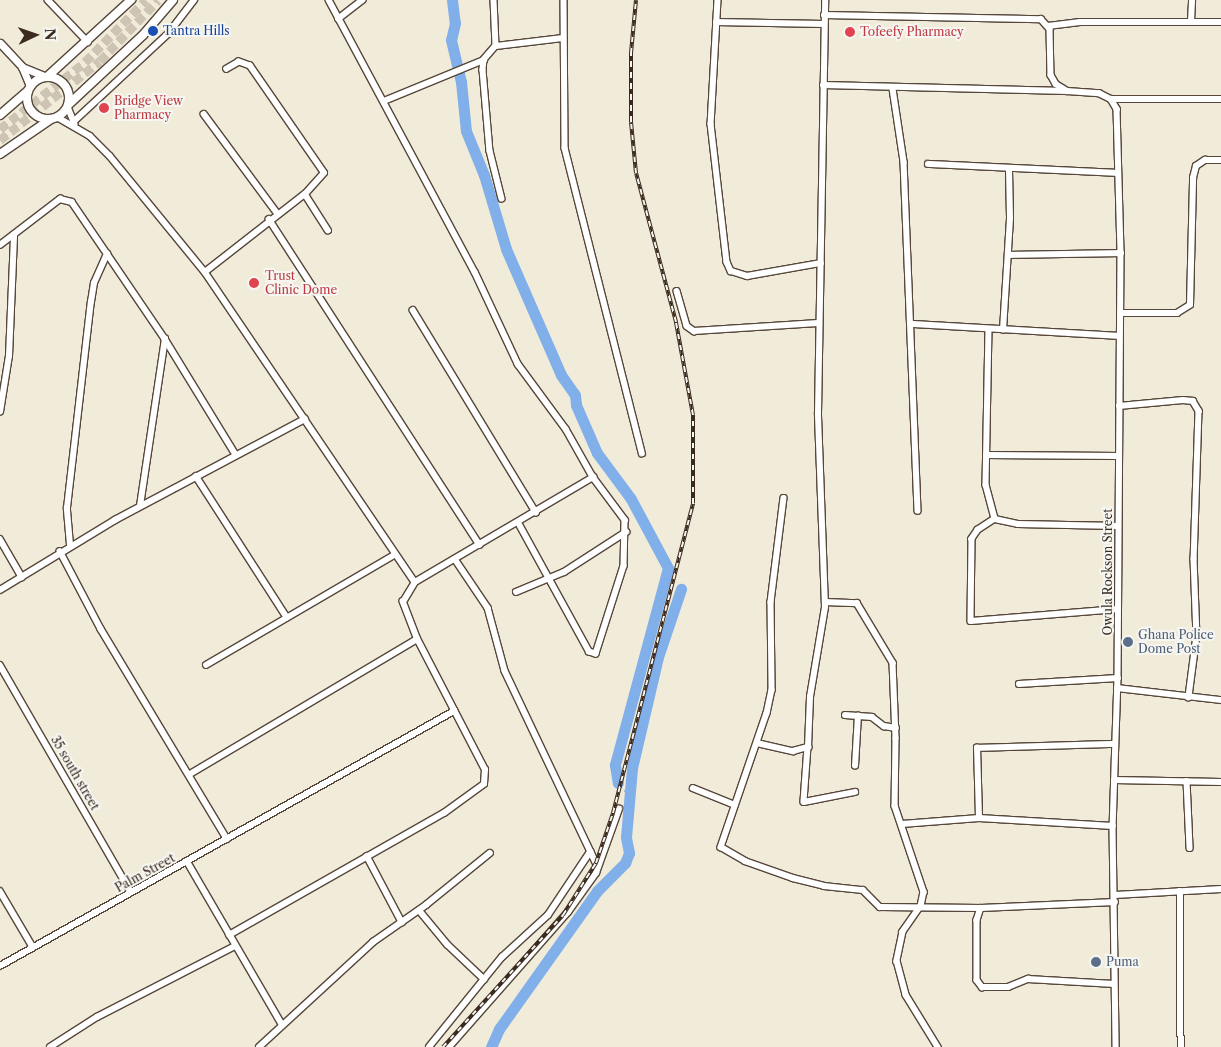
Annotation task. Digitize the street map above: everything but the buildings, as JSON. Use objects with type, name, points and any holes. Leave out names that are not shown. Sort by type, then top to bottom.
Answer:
[{"type":"main road","points":[[0,115],[29,88],[88,42],[131,0]]},
{"type":"main road","points":[[0,154],[54,118],[68,106],[142,35],[173,0]]},
{"type":"main road","points":[[46,76],[66,85],[68,106]]},
{"type":"main road","points":[[29,88],[27,101],[34,114],[54,118]]},
{"type":"street","points":[[48,0],[88,42]]},
{"type":"street","points":[[73,124],[168,34],[194,0]]},
{"type":"street","points":[[329,0],[338,20],[384,101],[475,272],[518,364],[566,429],[593,477],[625,520],[624,566],[596,654],[590,652],[518,522]]},
{"type":"street","points":[[338,20],[362,0]]},
{"type":"street","points":[[494,0],[496,46]]},
{"type":"street","points":[[564,0],[562,38],[565,148],[570,177],[642,453]]},
{"type":"street","points":[[718,0],[711,124],[727,262],[731,271],[747,276],[821,263]]},
{"type":"street","points":[[824,0],[821,263],[818,323],[824,602],[810,697],[804,802],[855,792]]},
{"type":"street","points":[[1191,22],[1192,0]]},
{"type":"street","points":[[824,15],[1047,24],[1080,22],[1221,22]]},
{"type":"street","points":[[716,22],[824,24]]},
{"type":"street","points":[[1047,24],[1052,75],[1056,84],[1068,92]]},
{"type":"street","points":[[384,101],[484,60],[496,46],[562,38]]},
{"type":"street","points":[[0,44],[22,67],[29,88]]},
{"type":"street","points":[[484,60],[490,151],[502,199]]},
{"type":"street","points":[[205,272],[269,220],[305,194],[322,176],[323,168],[250,66],[239,62],[227,69]]},
{"type":"street","points":[[22,67],[46,76]]},
{"type":"street","points":[[823,85],[893,89],[1099,93],[1111,99],[1221,99]]},
{"type":"street","points":[[893,89],[904,162],[912,324],[918,511]]},
{"type":"street","name":"Owula Rockson Street","points":[[1111,99],[1117,109],[1117,173],[1121,253],[1118,336],[1118,678],[1112,826],[1115,895],[1114,984],[1116,1047]]},
{"type":"street","points":[[68,106],[73,124]]},
{"type":"street","points":[[204,114],[278,214]]},
{"type":"street","points":[[54,118],[73,124],[110,156],[205,272],[394,554],[415,582]]},
{"type":"street","points":[[1120,313],[1177,313],[1190,305],[1193,178],[1196,166],[1205,160],[1221,160]]},
{"type":"street","points":[[928,164],[1009,170],[1117,173]]},
{"type":"street","points":[[1003,330],[1008,255],[1009,170]]},
{"type":"street","points":[[305,194],[328,230]]},
{"type":"street","points":[[0,245],[60,199],[66,198],[72,202],[165,340],[236,454]]},
{"type":"street","points":[[269,220],[480,545]]},
{"type":"street","points":[[0,412],[9,356],[14,235]]},
{"type":"street","points":[[1008,255],[1121,253]]},
{"type":"street","points":[[70,545],[67,508],[90,302],[94,283],[107,254]]},
{"type":"street","points":[[677,292],[687,326],[694,331],[818,323]]},
{"type":"street","points":[[413,310],[536,512]]},
{"type":"street","points":[[912,324],[1118,336]]},
{"type":"street","points":[[989,329],[986,485],[995,519]]},
{"type":"street","points":[[140,506],[165,340]]},
{"type":"street","points":[[1119,406],[1183,400],[1193,401],[1199,411],[1194,559],[1197,636],[1189,697]]},
{"type":"street","points":[[0,590],[70,545],[236,454],[305,419]]},
{"type":"street","points":[[986,455],[1119,456]]},
{"type":"street","points":[[196,476],[287,617]]},
{"type":"street","points":[[229,935],[444,813],[484,784],[485,770],[417,639],[403,602],[415,582],[593,477]]},
{"type":"street","points":[[784,498],[771,602],[772,690],[757,744],[721,844],[724,850],[793,878],[824,886],[863,890],[880,907],[920,909],[980,908],[1115,902]]},
{"type":"street","points":[[1118,526],[1018,524],[995,519],[978,530],[972,540],[971,621],[1118,609]]},
{"type":"street","points":[[516,592],[549,580],[626,532]]},
{"type":"street","points":[[0,539],[22,577]]},
{"type":"street","points":[[60,551],[100,629],[190,774],[227,839]]},
{"type":"street","points":[[206,665],[358,578],[394,554]]},
{"type":"street","points":[[455,559],[488,608],[505,671],[597,865]]},
{"type":"street","points":[[824,602],[857,603],[864,618],[887,649],[893,663],[896,728],[893,793],[922,879],[924,892],[920,909],[902,932],[897,962],[906,995],[938,1047]]},
{"type":"street","points":[[190,774],[417,639]]},
{"type":"street","name":"35 south street","points":[[0,665],[131,892]]},
{"type":"street","points":[[1019,684],[1118,678]]},
{"type":"street","points":[[1117,688],[1221,700]]},
{"type":"street","points":[[187,861],[454,711]]},
{"type":"street","points":[[845,715],[872,717],[884,726],[896,728]]},
{"type":"street","points":[[855,766],[858,716]]},
{"type":"street","points":[[757,744],[793,751],[808,747]]},
{"type":"street","points":[[978,818],[977,748],[1115,744]]},
{"type":"street","points":[[1114,780],[1221,782]]},
{"type":"street","points":[[1187,781],[1190,848]]},
{"type":"street","points":[[693,788],[735,805]]},
{"type":"street","points":[[449,1047],[568,912],[596,873],[597,865],[619,809]]},
{"type":"street","points":[[902,824],[978,818],[1112,826]]},
{"type":"street","points":[[429,1047],[484,979],[518,941],[548,915],[590,852]]},
{"type":"street","points":[[259,1047],[373,942],[419,910],[490,853]]},
{"type":"street","points":[[367,856],[402,922]]},
{"type":"street","name":"Palm Street","points":[[0,966],[187,861],[282,1024]]},
{"type":"street","points":[[1115,895],[1221,888]]},
{"type":"street","points":[[0,891],[33,947]]},
{"type":"street","points":[[1180,891],[1181,1047]]},
{"type":"street","points":[[980,908],[976,920],[977,980],[982,987],[1008,987],[1028,979],[1114,984]]},
{"type":"street","points":[[419,910],[448,946],[484,979]]},
{"type":"street","points":[[50,1047],[97,1017],[235,946]]},
{"type":"waterway","points":[[452,0],[455,23],[451,40],[461,82],[466,131],[484,175],[506,249],[561,375],[575,395],[576,405],[597,453],[631,499],[668,568],[615,765],[618,783]]},
{"type":"waterway","points":[[491,1047],[499,1029],[597,891],[625,863],[629,853],[626,837],[632,768],[658,657],[681,589]]},
{"type":"waterway","points":[[625,791],[631,789]]},
{"type":"tunnel","points":[[0,129],[85,62],[146,0]]},
{"type":"tunnel","points":[[0,140],[100,61],[158,0]]},
{"type":"railway","points":[[443,1047],[563,915],[596,863],[613,813],[693,503],[693,415],[676,322],[636,173],[631,122],[631,53],[636,0]]},
{"type":"place","name":"Tantra Hills","points":[[153,31]]},
{"type":"place","name":"Tofeefy Pharmacy","points":[[850,32]]},
{"type":"place","name":"Bridge View Pharmacy","points":[[104,108]]},
{"type":"place","name":"Trust Clinic Dome","points":[[254,283]]},
{"type":"place","name":"Ghana Police Dome Post","points":[[1128,642]]},
{"type":"place","name":"Puma","points":[[1096,962]]}]
